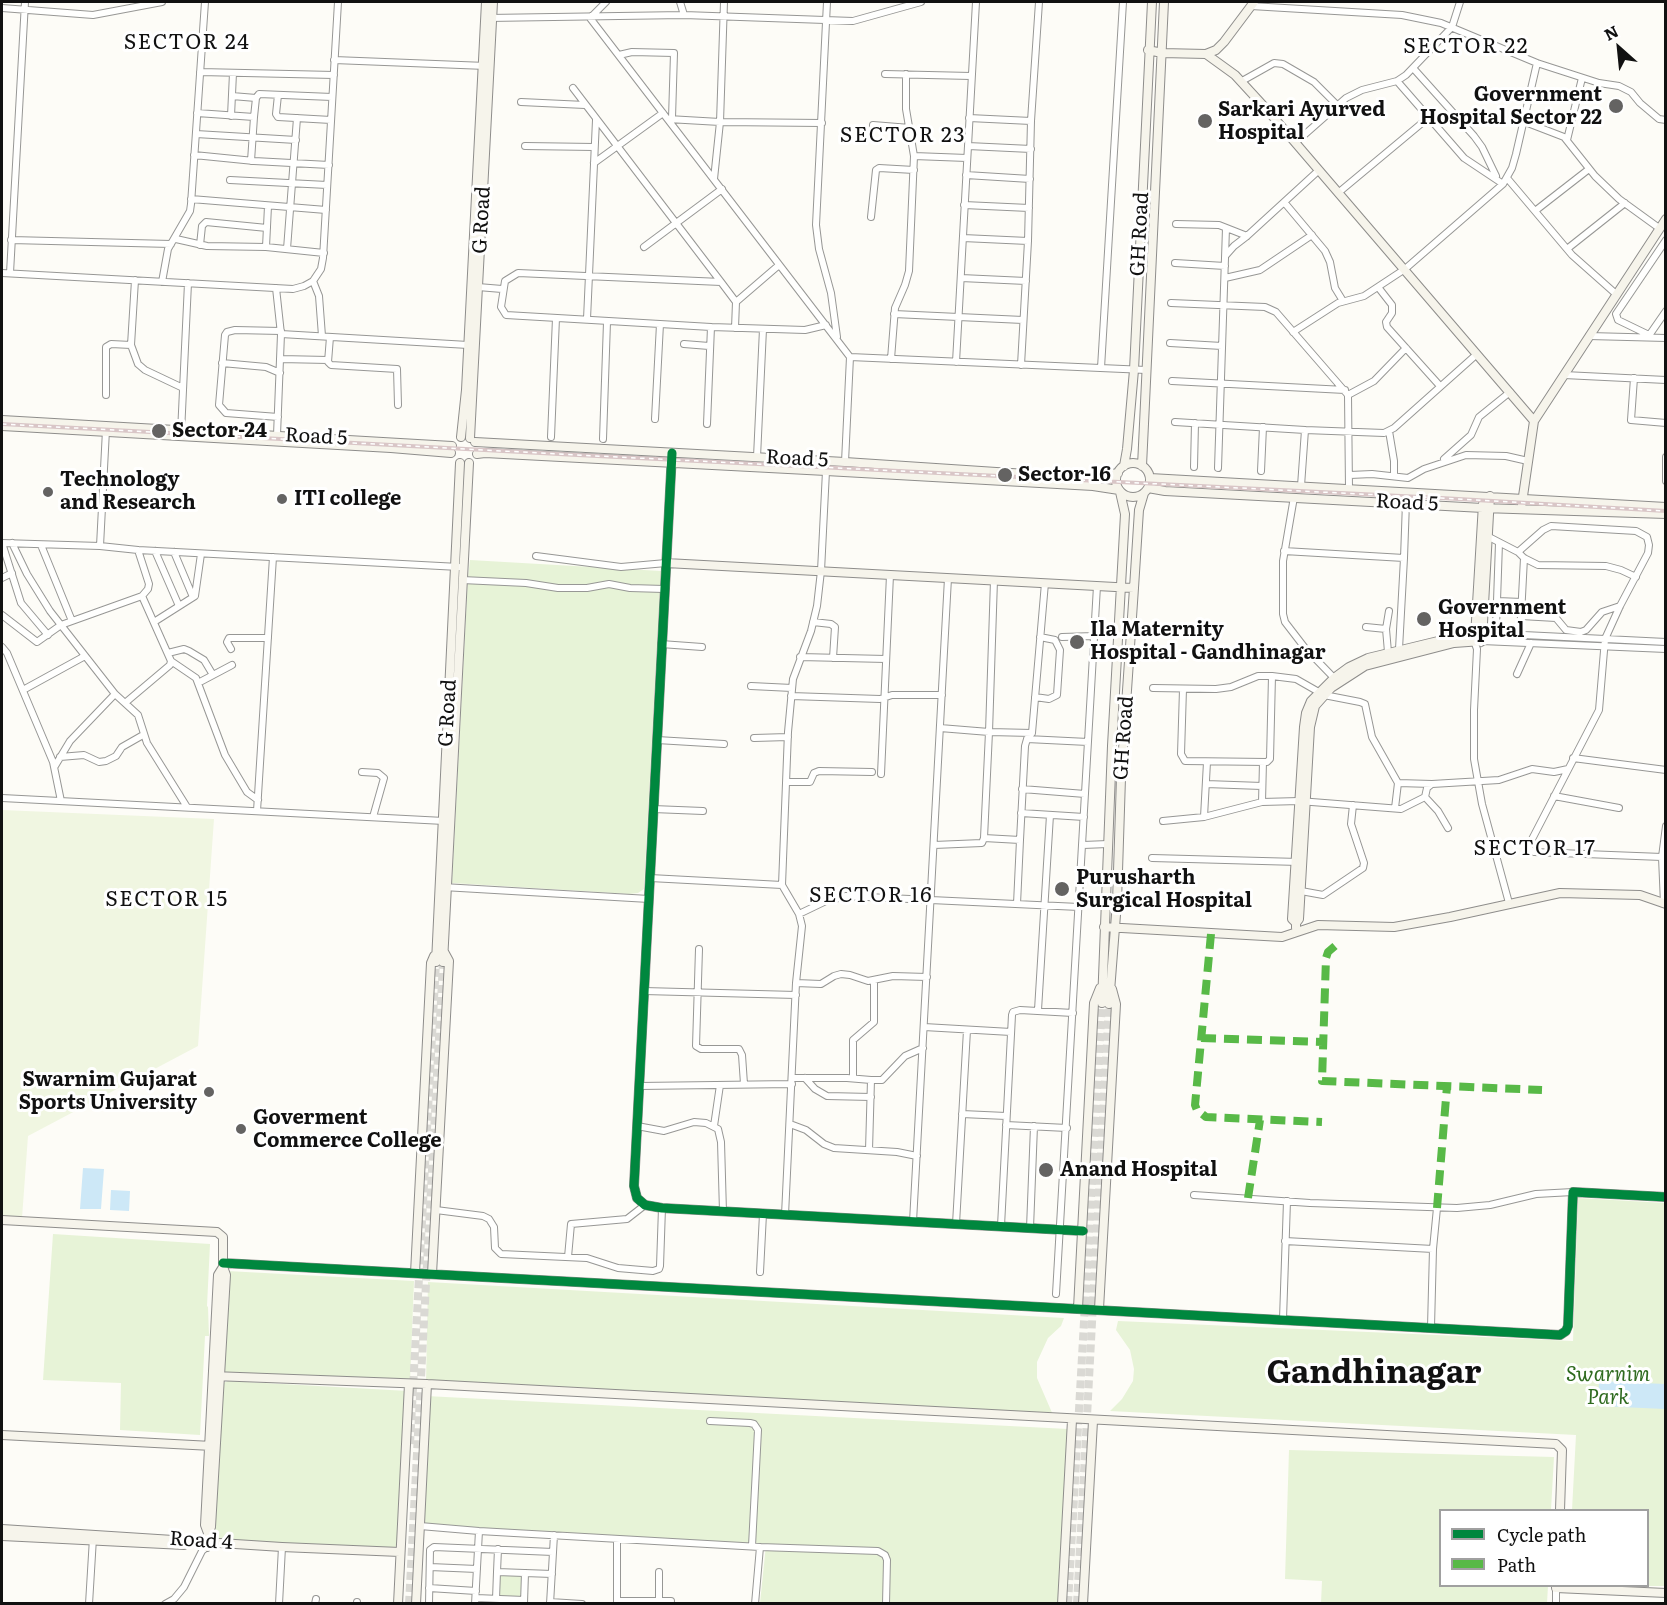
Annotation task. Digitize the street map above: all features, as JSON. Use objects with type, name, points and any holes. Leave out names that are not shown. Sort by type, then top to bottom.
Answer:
[{"type":"street","points":[[10,273],[25,2]]},
{"type":"street","points":[[2,8],[93,15],[162,2]]},
{"type":"street","points":[[162,282],[166,255],[190,211],[206,2]]},
{"type":"street","points":[[2,273],[293,289],[313,281],[321,269],[324,253],[338,2]]},
{"type":"street","name":"G Road","points":[[486,2],[489,18]]},
{"type":"street","name":"G Road","points":[[469,439],[468,345],[489,18],[494,2]]},
{"type":"street","points":[[590,18],[606,2]]},
{"type":"street","points":[[680,2],[684,15]]},
{"type":"street","points":[[714,179],[720,122],[724,2]]},
{"type":"street","points":[[827,2],[817,241],[831,293],[837,340]]},
{"type":"street","points":[[489,18],[684,15],[853,21],[898,5],[920,2]]},
{"type":"street","points":[[956,362],[976,2]]},
{"type":"street","points":[[1021,365],[1040,2]]},
{"type":"street","points":[[1101,368],[1123,2]]},
{"type":"street","name":"GH Road","points":[[1120,470],[1127,449],[1134,370],[1152,2]]},
{"type":"street","name":"GH Road","points":[[1142,466],[1164,2]]},
{"type":"street","points":[[1295,144],[1346,98],[1362,90],[1397,81],[1413,68],[1452,27],[1460,2]]},
{"type":"street","points":[[1148,50],[1162,53],[1206,54],[1216,50],[1252,4],[1421,17],[1452,27],[1537,63],[1582,78],[1619,86],[1631,92],[1659,119],[1665,120]]},
{"type":"street","points":[[590,18],[670,119],[850,357],[845,462]]},
{"type":"street","points":[[619,55],[632,52],[672,52],[674,54],[670,119]]},
{"type":"street","points":[[1206,54],[1242,81],[1534,421]]},
{"type":"street","points":[[334,60],[486,66]]},
{"type":"street","points":[[1242,81],[1274,63],[1283,64],[1314,82],[1338,106]]},
{"type":"street","points":[[1293,332],[1343,301],[1364,296],[1405,269],[1505,181],[1512,168],[1525,122],[1537,63]]},
{"type":"street","name":"G Road","points":[[469,439],[478,287],[486,66]]},
{"type":"street","points":[[1413,68],[1474,136],[1497,178]]},
{"type":"street","points":[[200,72],[334,75]]},
{"type":"street","points":[[231,116],[233,73]]},
{"type":"street","points":[[885,74],[971,76]]},
{"type":"street","points":[[891,359],[894,314],[908,277],[914,170],[914,156],[906,109],[906,74]]},
{"type":"street","points":[[1567,140],[1582,78]]},
{"type":"street","points":[[1397,81],[1464,158],[1505,181],[1535,211],[1567,249],[1616,294]]},
{"type":"street","points":[[573,88],[616,148],[736,302],[735,328]]},
{"type":"street","points":[[250,161],[256,98],[259,94],[332,97]]},
{"type":"street","points":[[278,95],[276,116],[331,120]]},
{"type":"street","points":[[232,96],[256,98]]},
{"type":"street","points":[[521,102],[585,105]]},
{"type":"street","points":[[198,113],[254,117]]},
{"type":"street","points":[[594,164],[663,113]]},
{"type":"street","points":[[287,249],[297,118]]},
{"type":"street","points":[[969,118],[1032,121]]},
{"type":"street","points":[[1338,194],[1428,118]]},
{"type":"street","points":[[670,119],[822,123]]},
{"type":"street","points":[[587,320],[596,120]]},
{"type":"street","points":[[1525,122],[1561,134],[1589,169],[1624,203],[1659,228]]},
{"type":"street","points":[[873,125],[910,128]]},
{"type":"street","points":[[196,134],[296,140]]},
{"type":"street","points":[[525,146],[594,147]]},
{"type":"street","points":[[968,146],[1031,149]]},
{"type":"street","points":[[195,155],[250,161],[328,165]]},
{"type":"street","points":[[914,156],[967,158]]},
{"type":"street","points":[[870,217],[876,170],[879,168],[914,170]]},
{"type":"street","points":[[1535,211],[1589,169]]},
{"type":"street","points":[[1226,255],[1318,171]]},
{"type":"street","points":[[966,175],[1030,179]]},
{"type":"street","points":[[230,180],[327,185]]},
{"type":"street","points":[[644,247],[722,189]]},
{"type":"street","points":[[191,199],[326,210]]},
{"type":"street","points":[[1284,202],[1325,251],[1330,262],[1335,288],[1343,301]]},
{"type":"street","points":[[1567,249],[1624,203]]},
{"type":"street","points":[[964,205],[1029,208]]},
{"type":"street","points":[[266,248],[268,206]]},
{"type":"street","points":[[1522,509],[1534,421],[1665,219]]},
{"type":"street","points":[[200,245],[202,226],[206,222],[267,228]]},
{"type":"street","points":[[1176,224],[1219,225],[1247,236]]},
{"type":"street","points":[[1218,468],[1226,228]]},
{"type":"street","points":[[1225,278],[1255,272],[1266,267],[1312,235]]},
{"type":"street","points":[[963,238],[1028,241]]},
{"type":"street","points":[[11,240],[173,241],[200,245],[324,253]]},
{"type":"street","points":[[1649,336],[1618,320],[1616,314],[1665,240]]},
{"type":"street","points":[[1175,263],[1225,266]]},
{"type":"street","points":[[736,302],[780,265]]},
{"type":"street","points":[[721,282],[518,273],[507,278],[503,284],[501,307],[506,315],[607,322],[805,330],[826,325]]},
{"type":"street","points":[[961,278],[1026,281]]},
{"type":"street","points":[[135,280],[131,345],[138,364],[145,370],[183,388]]},
{"type":"street","points":[[313,281],[319,296],[329,364],[397,369],[398,405]]},
{"type":"street","points":[[181,433],[188,284]]},
{"type":"street","points":[[478,287],[502,290]]},
{"type":"street","points":[[1378,287],[1392,305],[1392,313],[1386,322],[1386,327],[1440,386]]},
{"type":"street","points":[[276,288],[281,332],[277,435]]},
{"type":"street","points":[[1171,303],[1271,309],[1276,312],[1347,392],[1349,489]]},
{"type":"street","points":[[1649,336],[1665,311]]},
{"type":"street","points":[[894,314],[1023,320]]},
{"type":"street","points":[[551,437],[556,318]]},
{"type":"street","points":[[603,439],[607,322]]},
{"type":"street","points":[[655,419],[660,324]]},
{"type":"street","points":[[707,424],[711,327]]},
{"type":"street","points":[[757,457],[763,329]]},
{"type":"street","points":[[278,417],[226,413],[219,405],[227,332],[235,330],[281,332],[326,337],[468,345]]},
{"type":"street","points":[[1589,336],[1665,338]]},
{"type":"street","points":[[105,396],[106,347],[111,344],[131,345]]},
{"type":"street","points":[[684,344],[710,346]]},
{"type":"street","points":[[1170,344],[1222,346]]},
{"type":"street","points":[[1172,381],[1347,392],[1374,381],[1406,348]]},
{"type":"street","points":[[1175,422],[1349,432],[1389,431],[1477,354]]},
{"type":"street","points":[[850,357],[1146,370]]},
{"type":"street","points":[[280,359],[328,360]]},
{"type":"street","points":[[222,363],[266,367],[280,374]]},
{"type":"street","points":[[1564,375],[1665,380]]},
{"type":"street","points":[[1635,378],[1631,420],[1665,423]]},
{"type":"street","points":[[1441,463],[1471,435],[1479,417],[1510,392]]},
{"type":"street","name":"Road 5","points":[[2,420],[106,429]]},
{"type":"street","points":[[1194,466],[1195,423]]},
{"type":"street","name":"Road 5","points":[[2,426],[181,433],[391,448],[452,450]]},
{"type":"street","points":[[1262,471],[1263,427]]},
{"type":"street","points":[[100,546],[106,429]]},
{"type":"street","points":[[1301,486],[1305,430]]},
{"type":"street","points":[[1389,431],[1394,476]]},
{"type":"street","name":"Road 5","points":[[181,433],[277,435],[452,450]]},
{"type":"street","points":[[469,439],[477,454],[465,463],[456,461],[452,450],[454,442],[469,439]]},
{"type":"street","name":"Road 5","points":[[469,439],[826,471],[1093,486],[1119,491]]},
{"type":"street","name":"Road 5","points":[[477,454],[671,458],[757,457],[1087,478],[1120,470]]},
{"type":"street","points":[[1350,475],[1407,478],[1441,463],[1472,454],[1506,456],[1528,461]]},
{"type":"street","points":[[1665,457],[1665,481]]},
{"type":"street","points":[[671,458],[634,1191],[637,1198],[645,1205],[662,1208],[1083,1231]]},
{"type":"street","name":"G Road","points":[[447,821],[465,463]]},
{"type":"street","points":[[1133,464],[1142,466],[1150,478],[1146,490],[1135,497],[1129,497],[1119,491],[1116,482],[1120,470],[1133,464]]},
{"type":"street","points":[[785,1215],[796,983],[801,926],[799,914],[782,885],[788,737],[793,679],[813,622],[821,572],[826,471]]},
{"type":"street","name":"Road 5","points":[[1150,478],[1665,507]]},
{"type":"street","name":"GH Road","points":[[1106,982],[1117,902],[1121,778],[1139,510],[1146,490]]},
{"type":"street","name":"Road 5","points":[[1146,490],[1486,508],[1665,514]]},
{"type":"street","name":"GH Road","points":[[1106,982],[1104,927],[1125,514],[1119,491]]},
{"type":"street","points":[[1487,496],[1473,744],[1477,780],[1509,903]]},
{"type":"street","points":[[1294,497],[1284,551],[1283,614],[1285,622],[1305,648],[1337,680]]},
{"type":"street","points":[[1400,649],[1406,502]]},
{"type":"street","points":[[1518,552],[1543,530],[1551,526],[1636,531],[1647,537],[1648,553],[1604,642],[1599,710],[1529,845],[1530,850],[1534,852],[1662,857]]},
{"type":"street","points":[[1485,534],[1538,565],[1606,566],[1636,577]]},
{"type":"street","points":[[48,635],[21,603],[2,543],[100,546],[201,554],[459,567]]},
{"type":"street","points":[[12,543],[32,583],[61,625],[115,694],[138,714],[143,735],[187,807]]},
{"type":"street","points":[[1496,626],[1499,543]]},
{"type":"street","points":[[41,545],[72,621]]},
{"type":"street","points":[[2,615],[34,641],[40,641],[61,625],[142,596],[148,589],[149,579],[138,550]]},
{"type":"street","points":[[155,551],[179,606]]},
{"type":"street","points":[[1284,551],[1404,558]]},
{"type":"street","points":[[174,552],[193,597]]},
{"type":"street","points":[[154,622],[196,593],[201,554]]},
{"type":"street","points":[[536,556],[621,567],[666,563],[1134,588]]},
{"type":"street","points":[[257,811],[273,557]]},
{"type":"street","points":[[1520,635],[1524,558]]},
{"type":"street","name":"G Road","points":[[439,962],[462,580],[459,567]]},
{"type":"street","points":[[2,578],[12,573]]},
{"type":"street","points":[[881,774],[890,575]]},
{"type":"street","points":[[913,1222],[948,578]]},
{"type":"street","points":[[462,580],[526,583],[558,588],[586,588],[609,584],[630,588],[664,589]]},
{"type":"street","points":[[934,845],[982,843],[984,838],[994,580]]},
{"type":"street","points":[[1017,904],[1022,789],[1027,739],[1032,733],[1045,583]]},
{"type":"street","points":[[1056,1294],[1097,586]]},
{"type":"street","points":[[142,596],[171,661],[190,672],[198,683],[225,755],[247,792],[258,800]]},
{"type":"street","points":[[1497,601],[1522,602]]},
{"type":"street","points":[[1521,616],[1556,618],[1566,630],[1581,632],[1586,630],[1602,612],[1620,606]]},
{"type":"street","points":[[1388,652],[1386,629],[1389,611]]},
{"type":"street","points":[[813,622],[831,624],[835,627],[833,658]]},
{"type":"street","points":[[1366,627],[1386,629]]},
{"type":"street","points":[[1296,928],[1292,919],[1303,802],[1304,720],[1308,707],[1358,662],[1400,649],[1520,635],[1665,649]]},
{"type":"street","points":[[1062,636],[1094,636]]},
{"type":"street","points":[[231,649],[227,642],[231,637],[268,638]]},
{"type":"street","points":[[1035,698],[1049,699],[1057,696],[1060,650],[1055,640],[1040,637]]},
{"type":"street","points":[[1337,680],[1379,661],[1478,639],[1531,643],[1665,642]]},
{"type":"street","points":[[1517,674],[1531,643]]},
{"type":"street","points":[[662,644],[702,647]]},
{"type":"street","points":[[2,647],[8,653],[55,766],[61,801]]},
{"type":"street","points":[[168,653],[184,649],[189,651],[204,660],[213,675]]},
{"type":"street","points":[[23,690],[85,656]]},
{"type":"street","points":[[800,657],[886,659]]},
{"type":"street","points":[[125,703],[170,665],[171,661]]},
{"type":"street","points":[[198,683],[232,665]]},
{"type":"street","points":[[1153,688],[1216,689],[1231,687],[1258,676],[1272,676],[1296,680],[1321,694],[1365,704],[1372,737],[1398,783],[1395,808]]},
{"type":"street","points":[[1183,688],[1182,758],[1185,761],[1267,762],[1270,759],[1272,676]]},
{"type":"street","points":[[751,686],[792,688]]},
{"type":"street","points":[[55,766],[76,734],[115,694]]},
{"type":"street","points":[[791,696],[880,699],[892,695],[942,695]]},
{"type":"street","points":[[940,729],[1032,733]]},
{"type":"street","points":[[60,757],[84,755],[99,762],[106,761],[116,756],[122,747],[143,735]]},
{"type":"street","points":[[754,738],[788,737]]},
{"type":"street","points":[[1027,739],[1088,742]]},
{"type":"street","points":[[657,740],[724,744]]},
{"type":"street","points":[[1574,758],[1665,770]]},
{"type":"street","points":[[1204,817],[1207,762]]},
{"type":"street","points":[[1262,802],[1263,762]]},
{"type":"street","points":[[1398,783],[1432,784],[1499,780],[1532,769],[1554,772],[1568,769]]},
{"type":"street","points":[[787,782],[810,782],[814,773],[819,771],[872,772]]},
{"type":"street","points":[[362,772],[378,773],[384,778],[373,817]]},
{"type":"street","points":[[1206,784],[1262,786]]},
{"type":"street","points":[[1163,821],[1204,817],[1262,802],[1303,802],[1395,808],[1410,806],[1425,797],[1427,788],[1432,784]]},
{"type":"street","points":[[1022,789],[1085,794]]},
{"type":"street","points":[[1554,796],[1619,808]]},
{"type":"street","points":[[1425,797],[1438,811],[1448,828]]},
{"type":"street","points":[[2,798],[447,821]]},
{"type":"street","points":[[1301,891],[1323,895],[1363,868],[1364,863],[1351,824],[1353,805]]},
{"type":"street","points":[[653,809],[703,811]]},
{"type":"street","points":[[1021,813],[1084,817]]},
{"type":"street","points":[[1038,1010],[1050,815]]},
{"type":"street","points":[[1296,928],[1394,927],[1572,892],[1640,895],[1665,904],[1662,857],[1665,826]]},
{"type":"street","points":[[984,838],[1020,840]]},
{"type":"street","points":[[1083,845],[1108,844]]},
{"type":"street","points":[[1152,858],[1299,862]]},
{"type":"street","points":[[1104,927],[1272,937],[1289,936],[1296,928],[1299,919],[1301,891],[1299,862]]},
{"type":"street","points":[[650,878],[782,885]]},
{"type":"street","points":[[443,887],[649,899]]},
{"type":"street","points":[[799,914],[826,901],[846,896],[1046,905],[1117,902]]},
{"type":"street","points":[[699,949],[696,1046],[739,1049],[742,1055],[744,1084]]},
{"type":"street","points":[[415,1273],[431,963],[440,950],[449,961],[432,1274]]},
{"type":"street","points":[[796,983],[821,984],[841,974],[874,980],[893,976],[927,977]]},
{"type":"street","points":[[853,1078],[853,1040],[874,1022],[874,980]]},
{"type":"street","points":[[1105,1004],[1106,982]]},
{"type":"street","points":[[1078,1308],[1094,1003],[1106,982]]},
{"type":"street","points":[[1099,1309],[1116,1004],[1106,982]]},
{"type":"street","points":[[644,991],[796,995]]},
{"type":"street","points":[[1001,1226],[1014,1012],[1038,1010],[1073,1013]]},
{"type":"street","points":[[924,1027],[1011,1032]]},
{"type":"street","points":[[956,1224],[967,1030]]},
{"type":"street","points":[[639,1086],[744,1084],[805,1078],[882,1080],[905,1056],[923,1048]]},
{"type":"street","points":[[805,1078],[815,1089],[827,1096],[871,1097]]},
{"type":"street","points":[[869,1150],[871,1080]]},
{"type":"street","points":[[714,1126],[720,1085]]},
{"type":"street","points":[[962,1114],[1006,1116]]},
{"type":"street","points":[[637,1126],[664,1131],[694,1122],[706,1123],[718,1129],[721,1142],[723,1212]]},
{"type":"street","points":[[790,1124],[806,1130],[828,1146],[917,1156]]},
{"type":"street","points":[[1006,1125],[1067,1128]]},
{"type":"street","points":[[1030,1228],[1034,1126]]},
{"type":"street","points":[[223,1265],[1283,1318],[1560,1335],[1566,1331],[1568,1326],[1573,1192]]},
{"type":"street","points":[[1194,1195],[1437,1208],[1490,1205],[1536,1194],[1573,1192],[1665,1197]]},
{"type":"street","points":[[1283,1318],[1287,1201]]},
{"type":"street","points":[[568,1257],[571,1224],[627,1219],[645,1205]]},
{"type":"street","points":[[436,1210],[483,1216],[489,1219],[494,1227],[495,1248],[501,1254],[587,1258],[623,1269],[657,1270],[660,1266],[662,1208]]},
{"type":"street","points":[[1431,1327],[1433,1249],[1437,1208]]},
{"type":"street","points":[[760,1272],[764,1214]]},
{"type":"street","points":[[2,1220],[221,1234],[226,1275],[216,1376],[211,1527],[184,1587],[174,1599],[165,1604]]},
{"type":"street","points":[[1285,1241],[1433,1249]]},
{"type":"street","points":[[216,1376],[427,1384],[1556,1444],[1562,1450],[1560,1509]]},
{"type":"street","points":[[398,1604],[409,1384]]},
{"type":"street","points":[[416,1604],[427,1384]]},
{"type":"street","points":[[1062,1604],[1072,1420]]},
{"type":"street","points":[[710,1421],[750,1423],[754,1424],[758,1430],[752,1546]]},
{"type":"street","points":[[1083,1604],[1093,1421]]},
{"type":"street","points":[[2,1435],[213,1446]]},
{"type":"street","points":[[420,1526],[760,1547],[878,1551],[882,1552],[887,1560],[886,1604]]},
{"type":"street","name":"Road 4","points":[[2,1529],[93,1538]]},
{"type":"street","points":[[476,1597],[479,1531]]},
{"type":"street","points":[[554,1535],[550,1603],[582,1604]]},
{"type":"street","name":"Road 4","points":[[2,1536],[207,1540],[282,1550],[400,1555]]},
{"type":"street","points":[[89,1604],[93,1538]]},
{"type":"street","points":[[618,1539],[617,1602],[671,1600]]},
{"type":"street","points":[[429,1604],[430,1550],[434,1546],[553,1552]]},
{"type":"street","points":[[755,1604],[760,1547]]},
{"type":"street","points":[[496,1599],[498,1549]]},
{"type":"street","points":[[279,1604],[282,1550]]},
{"type":"street","points":[[430,1567],[477,1569]]},
{"type":"street","points":[[497,1572],[552,1574]]},
{"type":"street","points":[[659,1572],[659,1600]]},
{"type":"street","points":[[429,1588],[476,1597],[524,1602],[525,1573]]},
{"type":"street","points":[[1556,1604],[1556,1587],[1665,1593]]},
{"type":"green space","points":[[470,560],[661,571],[644,889],[638,893],[452,883]]},
{"type":"green space","points":[[2,810],[214,819],[198,1046],[28,1136],[22,1218],[2,1217]]},
{"type":"green space","name":"Swarnim Park","points":[[1578,1198],[1665,1203],[1665,1586],[1649,1586],[1649,1509],[1572,1509],[1576,1435],[1110,1411],[1122,1399],[1133,1381],[1134,1369],[1130,1350],[1116,1330],[1118,1321],[1573,1341]]},
{"type":"green space","points":[[53,1234],[210,1244],[207,1306],[209,1336],[205,1336],[200,1435],[120,1430],[121,1383],[43,1380]]},
{"type":"green space","points":[[227,1271],[414,1281],[410,1382],[222,1372]]},
{"type":"green space","points":[[428,1282],[1064,1318],[1061,1326],[1048,1338],[1037,1362],[1037,1378],[1053,1415],[426,1383]]},
{"type":"green space","points":[[228,1381],[408,1391],[402,1544],[387,1550],[214,1539],[221,1384]]},
{"type":"green space","points":[[426,1396],[1068,1429],[1058,1603],[760,1603],[766,1545],[418,1524]]},
{"type":"green space","points":[[1289,1450],[1554,1457],[1551,1509],[1439,1509],[1439,1587],[1548,1587],[1547,1603],[1321,1603],[1322,1581],[1285,1579]]},
{"type":"green space","points":[[500,1575],[524,1576],[523,1598],[499,1596]]},
{"type":"water","points":[[83,1168],[104,1169],[101,1209],[80,1209]]},
{"type":"water","points":[[111,1190],[130,1191],[129,1211],[110,1210]]},
{"type":"water","points":[[1599,1381],[1665,1384],[1665,1409],[1598,1406]]},
{"type":"tunnel","points":[[410,1444],[436,962]]},
{"type":"tunnel","points":[[409,1604],[443,962]]},
{"type":"tunnel","points":[[1068,1604],[1102,1003]]},
{"type":"tunnel","points":[[1077,1604],[1109,1004]]},
{"type":"railway","points":[[2,424],[1666,511]]},
{"type":"marked path","points":[[1211,934],[1195,1105],[1197,1110],[1206,1117],[1322,1122]]},
{"type":"marked path","points":[[1335,946],[1328,952],[1326,958],[1322,1081],[1542,1090]]},
{"type":"marked path","points":[[1201,1038],[1323,1042]]},
{"type":"marked path","points":[[1437,1208],[1447,1086]]},
{"type":"marked path","points":[[1248,1198],[1260,1120]]},
{"type":"cycle path","points":[[672,453],[634,1186],[637,1198],[645,1205],[662,1208],[1083,1231]]},
{"type":"cycle path","points":[[223,1263],[1560,1335],[1566,1331],[1568,1326],[1573,1192],[1666,1197]]},
{"type":"place","name":"Government Hospital Sector 22","points":[[1616,106]]},
{"type":"place","name":"Sarkari Ayurved Hospital","points":[[1205,121]]},
{"type":"place","name":"Sector-24","points":[[159,431]]},
{"type":"place","name":"Sector-16","points":[[1005,475]]},
{"type":"place","name":"Technology and Research","points":[[48,492]]},
{"type":"place","name":"ITI college","points":[[282,499]]},
{"type":"place","name":"Government Hospital","points":[[1424,619]]},
{"type":"place","name":"Ila Maternity Hospital - Gandhinagar","points":[[1077,642]]},
{"type":"place","name":"Purusharth Surgical Hospital","points":[[1062,889]]},
{"type":"place","name":"Swarnim Gujarat Sports University","points":[[209,1092]]},
{"type":"place","name":"Goverment Commerce College","points":[[241,1129]]},
{"type":"place","name":"Anand Hospital","points":[[1046,1170]]},
{"type":"district","name":"SECTOR 24","points":[[187,43]]},
{"type":"district","name":"SECTOR 22","points":[[1466,47]]},
{"type":"district","name":"SECTOR 23","points":[[903,136]]},
{"type":"district","name":"SECTOR 17","points":[[1535,849]]},
{"type":"district","name":"SECTOR 16","points":[[871,896]]},
{"type":"district","name":"SECTOR 15","points":[[167,900]]},
{"type":"district","name":"Gandhinagar","points":[[1374,1374]]}]
